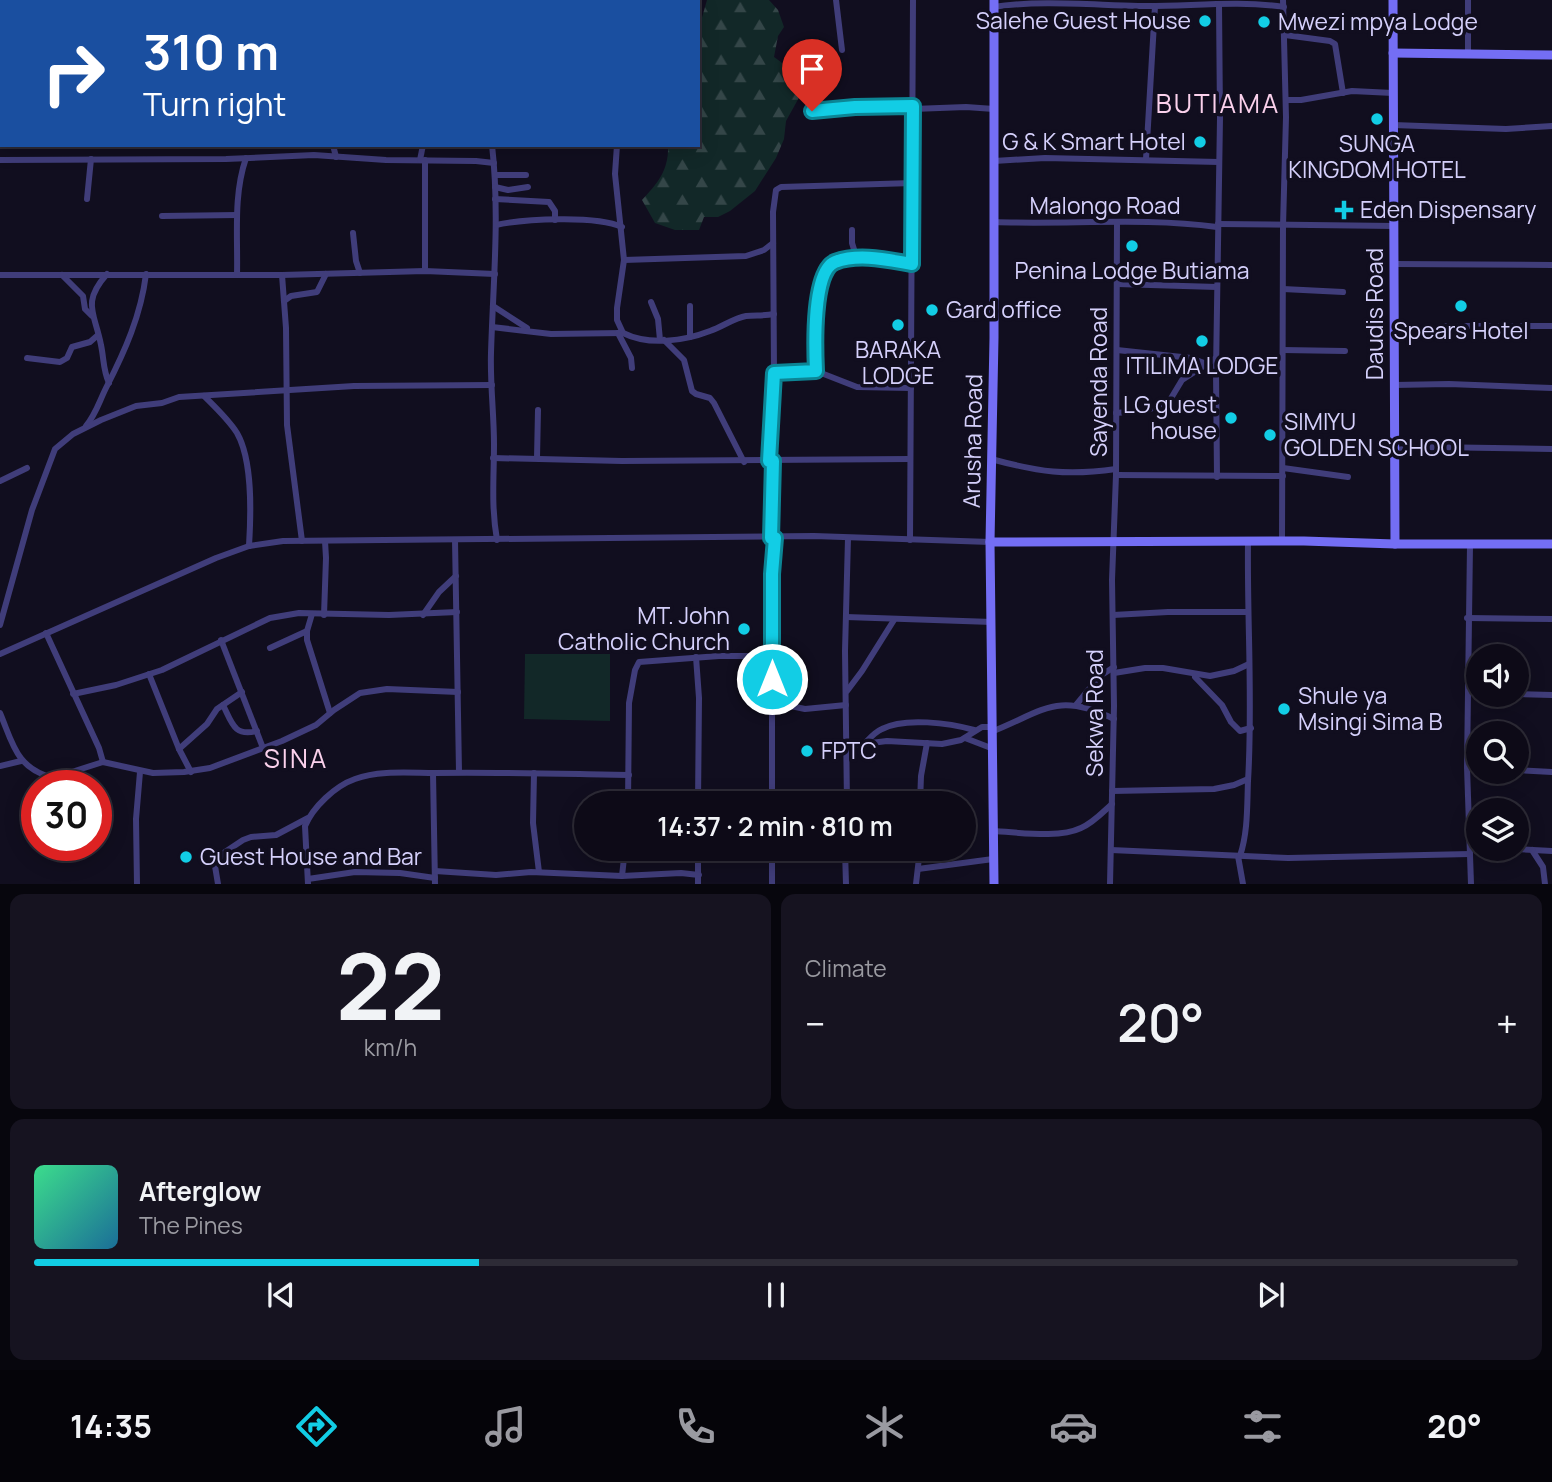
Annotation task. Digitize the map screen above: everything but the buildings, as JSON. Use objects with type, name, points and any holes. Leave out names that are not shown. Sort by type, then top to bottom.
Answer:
[{"type":"street","points":[[836,0],[842,50]]},
{"type":"street","points":[[910,540],[914,183],[912,0]]},
{"type":"street","name":"Daudis Road","points":[[1393,0],[1395,544]]},
{"type":"street","points":[[1468,0],[1468,54]]},
{"type":"street","points":[[994,4],[1283,4],[1286,100],[1282,541]]},
{"type":"street","name":"Arusha Road","points":[[994,4],[994,338],[990,542],[994,884]]},
{"type":"street","points":[[1146,159],[1160,4]]},
{"type":"street","points":[[1217,477],[1219,4]]},
{"type":"street","points":[[1285,35],[1335,44],[1343,93]]},
{"type":"street","points":[[1393,52],[1552,55]]},
{"type":"street","points":[[1286,100],[1343,93],[1393,93]]},
{"type":"street","points":[[812,111],[855,107],[994,109]]},
{"type":"street","points":[[1392,125],[1506,129],[1552,126]]},
{"type":"street","points":[[334,147],[336,157]]},
{"type":"street","points":[[423,147],[425,271]]},
{"type":"street","points":[[492,147],[496,225],[492,327],[493,512],[497,540]]},
{"type":"street","points":[[617,147],[615,174],[624,260],[617,320],[632,368]]},
{"type":"street","points":[[0,160],[314,155],[494,163]]},
{"type":"street","points":[[237,275],[239,181],[246,158]]},
{"type":"street","points":[[994,161],[1045,158],[1219,162]]},
{"type":"street","points":[[87,199],[92,159]]},
{"type":"street","points":[[495,175],[526,175]]},
{"type":"street","points":[[772,791],[771,461],[774,199],[778,188],[914,183]]},
{"type":"street","points":[[495,187],[508,190],[527,187]]},
{"type":"street","points":[[495,198],[549,202],[555,211],[555,220]]},
{"type":"street","points":[[162,216],[237,215]]},
{"type":"street","points":[[496,225],[524,220],[555,220],[608,222],[622,227]]},
{"type":"street","name":"Malongo Road","points":[[993,222],[1394,226]]},
{"type":"street","name":"Sayenda Road","points":[[1115,543],[1117,222]]},
{"type":"street","points":[[852,230],[852,243],[857,259]]},
{"type":"street","points":[[353,233],[360,273]]},
{"type":"street","points":[[624,260],[746,256],[774,243]]},
{"type":"street","points":[[816,371],[814,348],[824,273],[834,262],[857,259],[875,258],[912,264]]},
{"type":"street","points":[[1394,264],[1552,265]]},
{"type":"street","points":[[0,275],[282,275],[425,271],[495,274]]},
{"type":"street","points":[[107,274],[92,293],[92,316],[103,368],[109,383]]},
{"type":"street","points":[[85,428],[96,414],[136,321],[146,274]]},
{"type":"street","points":[[284,301],[292,296],[317,292],[324,283],[326,274]]},
{"type":"street","points":[[62,275],[83,296],[85,309],[92,316]]},
{"type":"street","points":[[282,275],[287,433],[302,541]]},
{"type":"street","points":[[1117,284],[1217,288]]},
{"type":"street","points":[[1283,289],[1343,292]]},
{"type":"street","points":[[651,302],[662,340],[684,360],[692,391],[710,398],[715,403],[744,462]]},
{"type":"street","points":[[493,306],[531,331]]},
{"type":"street","points":[[690,306],[690,337]]},
{"type":"street","points":[[492,327],[551,334],[621,333],[636,338],[662,340],[690,337],[746,317],[774,314]]},
{"type":"street","points":[[1441,326],[1552,326]]},
{"type":"street","points":[[27,358],[60,362],[67,358],[72,347],[89,342],[98,335]]},
{"type":"street","points":[[1283,349],[1345,351]]},
{"type":"street","points":[[1117,350],[1191,358],[1204,363]]},
{"type":"street","points":[[1116,413],[1148,410],[1170,400],[1182,380],[1204,363],[1216,358]]},
{"type":"street","points":[[774,373],[816,371],[857,387],[911,388]]},
{"type":"street","points":[[0,625],[32,510],[51,454],[61,443],[85,428],[136,406],[162,403],[173,398],[354,386],[492,385]]},
{"type":"street","points":[[1394,385],[1552,388]]},
{"type":"street","points":[[204,396],[229,422],[238,435],[243,451],[247,470],[249,546]]},
{"type":"street","points":[[537,458],[538,410]]},
{"type":"street","points":[[1394,450],[1428,447],[1552,449]]},
{"type":"street","points":[[493,458],[744,462],[910,459]]},
{"type":"street","points":[[991,459],[1065,474],[1116,472],[1217,477],[1283,472],[1348,477]]},
{"type":"street","points":[[0,481],[27,468]]},
{"type":"street","points":[[847,791],[848,538]]},
{"type":"street","points":[[0,654],[216,558],[249,546],[282,541],[848,538],[990,542],[1552,544]]},
{"type":"street","points":[[455,540],[458,772]]},
{"type":"street","points":[[324,615],[327,558],[325,541]]},
{"type":"street","points":[[1243,884],[1239,856],[1245,835],[1251,728],[1248,542]]},
{"type":"street","name":"Sekwa Road","points":[[1111,884],[1115,543]]},
{"type":"street","points":[[1468,644],[1470,545]]},
{"type":"street","points":[[423,615],[439,592],[456,576]]},
{"type":"street","points":[[73,694],[116,685],[149,674],[270,618],[299,613],[423,615],[457,612]]},
{"type":"street","points":[[1113,615],[1248,612]]},
{"type":"street","points":[[312,614],[307,631],[310,651],[330,713]]},
{"type":"street","points":[[846,617],[992,622]]},
{"type":"street","points":[[1467,618],[1552,618]]},
{"type":"street","points":[[846,691],[894,620]]},
{"type":"street","points":[[270,648],[307,631]]},
{"type":"street","points":[[46,633],[103,762]]},
{"type":"street","points":[[221,640],[263,748]]},
{"type":"street","points":[[628,791],[629,703],[637,665],[644,660],[696,657],[756,656],[772,659]]},
{"type":"street","points":[[696,657],[699,698],[698,791]]},
{"type":"street","points":[[1076,705],[1100,676],[1114,670],[1163,668],[1202,676],[1222,674],[1249,664]]},
{"type":"street","points":[[149,674],[191,772]]},
{"type":"street","points":[[1192,675],[1222,705],[1235,727],[1240,731],[1251,728]]},
{"type":"street","points":[[0,713],[21,761],[37,773],[53,778],[103,762],[140,772],[191,772],[228,763],[316,725],[360,693],[372,690],[458,692]]},
{"type":"street","points":[[179,748],[207,724],[216,709],[242,692]]},
{"type":"street","points":[[1529,694],[1552,695]]},
{"type":"street","points":[[772,702],[804,709],[846,705]]},
{"type":"street","points":[[223,705],[240,732],[248,734],[257,731]]},
{"type":"street","points":[[865,743],[883,728],[904,724],[938,724],[974,730],[991,729],[1051,706],[1076,705],[1114,719]]},
{"type":"street","points":[[847,746],[907,741],[942,744],[965,738],[974,730]]},
{"type":"street","points":[[965,738],[991,748]]},
{"type":"street","points":[[920,791],[927,743]]},
{"type":"street","points":[[0,766],[21,761]]},
{"type":"street","points":[[1529,771],[1552,772]]},
{"type":"street","points":[[136,884],[136,819],[140,772]]},
{"type":"street","points":[[218,884],[215,866],[222,854],[243,840],[276,835],[308,818],[333,793],[357,778],[399,773],[458,772],[629,775]]},
{"type":"street","points":[[433,773],[435,878]]},
{"type":"street","points":[[534,773],[533,823],[539,872]]},
{"type":"street","points":[[1112,791],[1214,789],[1248,779]]},
{"type":"street","points":[[993,831],[1070,831],[1089,823],[1112,804]]},
{"type":"street","points":[[308,818],[305,826],[308,881],[355,872],[400,873],[435,878],[539,872],[623,878],[681,873],[699,875]]},
{"type":"street","points":[[1111,850],[1288,858],[1466,854]]},
{"type":"street","points":[[1529,850],[1552,851]]},
{"type":"street","points":[[1532,850],[1543,867],[1545,884]]},
{"type":"street","points":[[918,869],[993,859]]},
{"type":"street","points":[[698,861],[698,884]]},
{"type":"street","points":[[772,861],[772,884]]},
{"type":"street","points":[[845,861],[846,884]]},
{"type":"street","points":[[916,884],[919,861]]},
{"type":"street","points":[[1470,861],[1471,884]]},
{"type":"street","points":[[480,884],[481,874]]},
{"type":"green space","points":[[707,0],[769,0],[778,10],[784,27],[778,36],[774,57],[791,73],[801,94],[786,121],[784,139],[776,158],[755,191],[730,211],[718,217],[704,217],[699,230],[675,230],[655,223],[642,200],[661,176],[667,162],[668,147],[700,147],[701,21]]},
{"type":"green space","points":[[525,654],[610,654],[610,721],[524,719]]},
{"type":"place","name":"Salehe Guest House","points":[[1205,21]]},
{"type":"place","name":"Mwezi mpya Lodge","points":[[1264,22]]},
{"type":"place","name":"SUNGA KINGDOM HOTEL","points":[[1377,119]]},
{"type":"place","name":"G & K Smart Hotel","points":[[1200,142]]},
{"type":"place","name":"Eden Dispensary","points":[[1344,210]]},
{"type":"place","name":"Penina Lodge Butiama","points":[[1132,246]]},
{"type":"place","name":"Spears Hotel","points":[[1461,306]]},
{"type":"place","name":"Gard office","points":[[932,310]]},
{"type":"place","name":"BARAKA LODGE","points":[[898,325]]},
{"type":"place","name":"ITILIMA LODGE","points":[[1202,341]]},
{"type":"place","name":"LG guest house","points":[[1231,418]]},
{"type":"place","name":"SIMIYU GOLDEN SCHOOL","points":[[1270,435]]},
{"type":"place","name":"MT. John Catholic Church","points":[[744,629]]},
{"type":"place","name":"Shule ya Msingi Sima B","points":[[1284,709]]},
{"type":"place","name":"FPTC","points":[[807,751]]},
{"type":"place","name":"Guest House and Bar","points":[[186,857]]},
{"type":"district","name":"BUTIAMA","points":[[1218,104]]},
{"type":"district","name":"SINA","points":[[296,759]]},
{"type":"route","points":[[772,679],[772,574],[775,538],[771,538],[773,461],[769,461],[774,373],[816,371],[814,348],[818,305],[824,273],[828,266],[834,262],[862,258],[912,264],[913,106],[812,111]]}]
